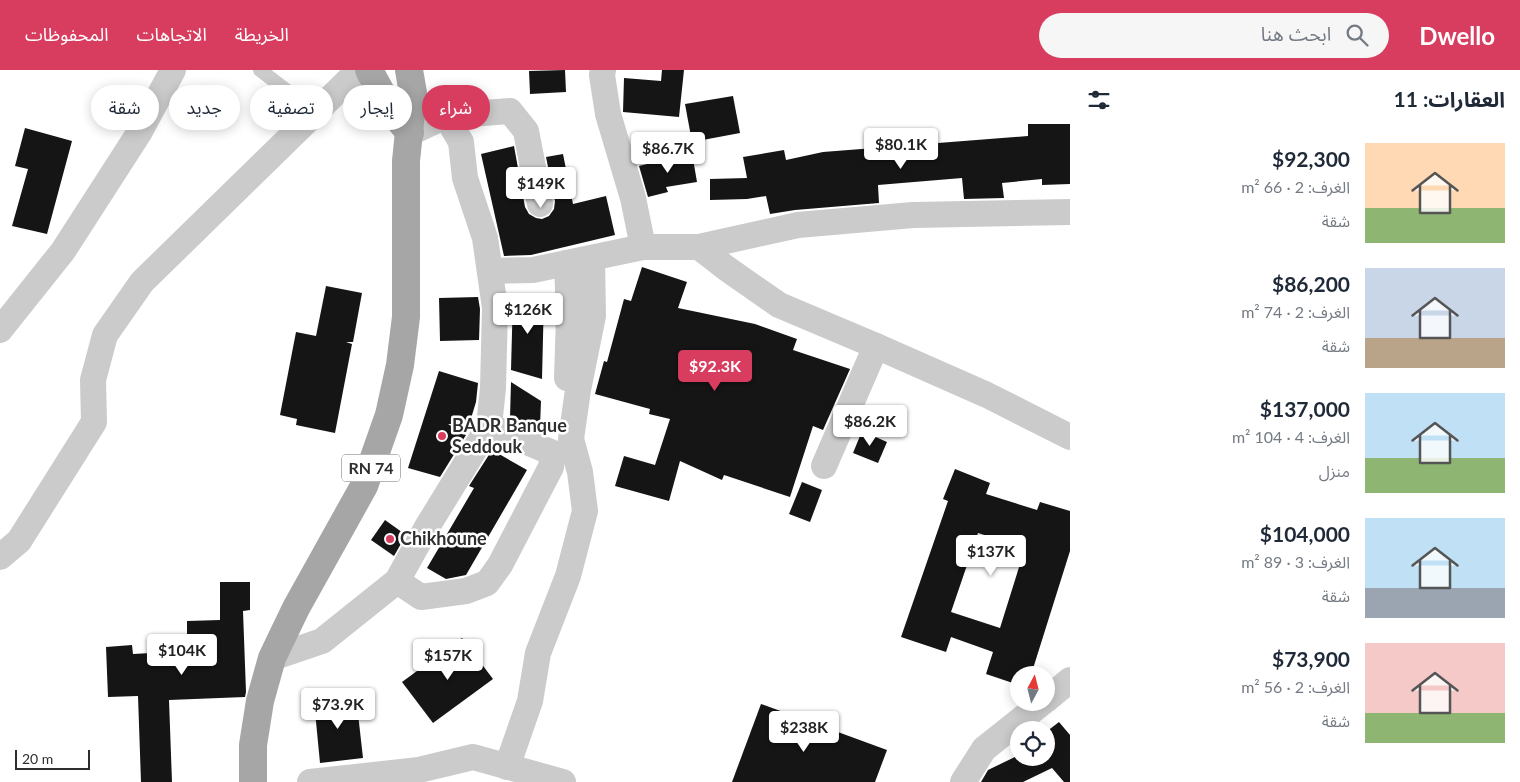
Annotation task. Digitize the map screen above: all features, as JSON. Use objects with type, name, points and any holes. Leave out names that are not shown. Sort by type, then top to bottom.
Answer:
[{"type":"main road","points":[[369,70],[390,109],[410,133]]},
{"type":"main road","name":"RN 74","points":[[253,782],[252,745],[260,701],[272,658],[296,608],[364,486],[389,415],[400,365],[406,317],[406,161],[413,93],[408,70]]},
{"type":"street","points":[[0,330],[64,251],[139,134],[173,70]]},
{"type":"street","points":[[333,96],[359,70]]},
{"type":"street","points":[[603,70],[602,75],[608,114],[633,198],[643,247]]},
{"type":"street","points":[[490,113],[510,111],[526,131],[540,204]]},
{"type":"street","points":[[410,133],[422,127]]},
{"type":"street","points":[[0,557],[19,541],[94,422],[93,380],[105,335],[142,282],[298,130]]},
{"type":"street","points":[[272,658],[322,641],[397,581],[427,527],[489,426],[493,388],[495,308],[484,238],[465,178],[461,142],[454,130]]},
{"type":"street","points":[[490,272],[533,270],[643,247],[700,248],[798,224],[913,215],[1070,212]]},
{"type":"street","points":[[700,248],[780,305],[987,395],[1070,437]]},
{"type":"street","points":[[397,581],[422,597],[466,591],[488,583],[500,565],[551,467],[559,433],[568,369],[569,316],[580,260]]},
{"type":"street","points":[[507,766],[530,701],[538,653],[568,576],[586,511],[580,472],[571,439],[578,390],[593,316],[580,260]]},
{"type":"street","points":[[824,466],[876,346]]},
{"type":"street","points":[[489,426],[554,453]]},
{"type":"street","points":[[1055,693],[1070,680]]},
{"type":"street","points":[[963,782],[984,749],[1032,711]]},
{"type":"street","points":[[310,782],[419,770],[473,757],[563,782]]},
{"type":"lane","points":[[260,70],[280,85]]},
{"type":"building","points":[[565,70],[566,92],[530,94],[529,71]]},
{"type":"building","points":[[662,70],[684,70],[679,117],[623,112],[624,78],[661,81]]},
{"type":"building","points":[[733,96],[740,133],[692,142],[685,104]]},
{"type":"building","points":[[1028,124],[1070,124],[1070,184],[1042,185],[1042,179],[1002,183],[1004,198],[964,199],[962,178],[878,185],[879,203],[770,214],[766,196],[747,199],[710,200],[710,179],[747,178],[743,157],[784,150],[786,160],[823,152],[1028,136]]},
{"type":"building","points":[[25,128],[72,141],[47,234],[12,226],[28,169],[15,166]]},
{"type":"building","points":[[514,146],[525,207],[529,214],[542,219],[549,216],[554,209],[555,201],[546,157],[563,154],[573,204],[606,196],[615,235],[531,255],[504,256],[481,154]]},
{"type":"building","points":[[692,153],[697,182],[666,187],[668,192],[648,197],[639,166]]},
{"type":"building","points":[[642,267],[687,282],[678,308],[755,324],[797,339],[793,350],[850,369],[823,430],[813,426],[790,497],[724,475],[722,480],[680,461],[669,501],[615,486],[624,456],[655,465],[670,419],[649,414],[650,409],[595,394],[604,361],[607,362],[624,299],[631,301]]},
{"type":"building","points":[[326,286],[362,293],[353,342],[346,342],[352,344],[335,433],[296,425],[297,419],[280,415],[296,332],[316,336]]},
{"type":"building","points":[[513,295],[544,296],[542,379],[511,370]]},
{"type":"building","points":[[478,297],[480,309],[479,340],[440,341],[439,298]]},
{"type":"building","name":"BADR Banque Seddouk","points":[[439,371],[478,383],[476,402],[469,425],[448,424],[466,435],[440,477],[408,468]]},
{"type":"building","points":[[511,382],[541,401],[540,427],[529,427],[510,418]]},
{"type":"building","points":[[862,431],[887,442],[878,463],[853,453]]},
{"type":"building","points":[[492,450],[527,470],[466,575],[446,579],[427,568],[474,488],[469,486]]},
{"type":"building","points":[[955,469],[990,483],[986,494],[1037,510],[1040,502],[1070,511],[1070,551],[1034,666],[1010,666],[1010,682],[986,674],[993,652],[951,637],[946,652],[901,637],[948,501],[943,499]],"holes":[[[978,533],[1025,548],[1000,628],[951,612]]]},
{"type":"building","points":[[802,482],[822,490],[810,522],[789,514]]},
{"type":"building","name":"Chikhoune","points":[[385,520],[406,535],[394,556],[371,540]]},
{"type":"building","points":[[220,582],[250,582],[250,610],[243,611],[245,697],[169,700],[172,782],[141,782],[138,696],[108,697],[106,647],[132,645],[133,654],[187,651],[187,621],[220,620]]},
{"type":"building","points":[[462,638],[493,679],[433,723],[402,682]]},
{"type":"building","points":[[356,696],[363,758],[320,763],[314,701]]},
{"type":"building","points":[[761,704],[887,750],[875,782],[732,782]]},
{"type":"building","points":[[1059,722],[1070,735],[1070,782],[1064,782],[1052,768],[1023,782],[981,782],[988,770],[1010,759],[1010,766],[1055,766],[1055,725]]},
{"type":"place","name":"BADR Banque Seddouk","points":[[442,436]]},
{"type":"place","name":"Chikhoune","points":[[390,539]]}]
